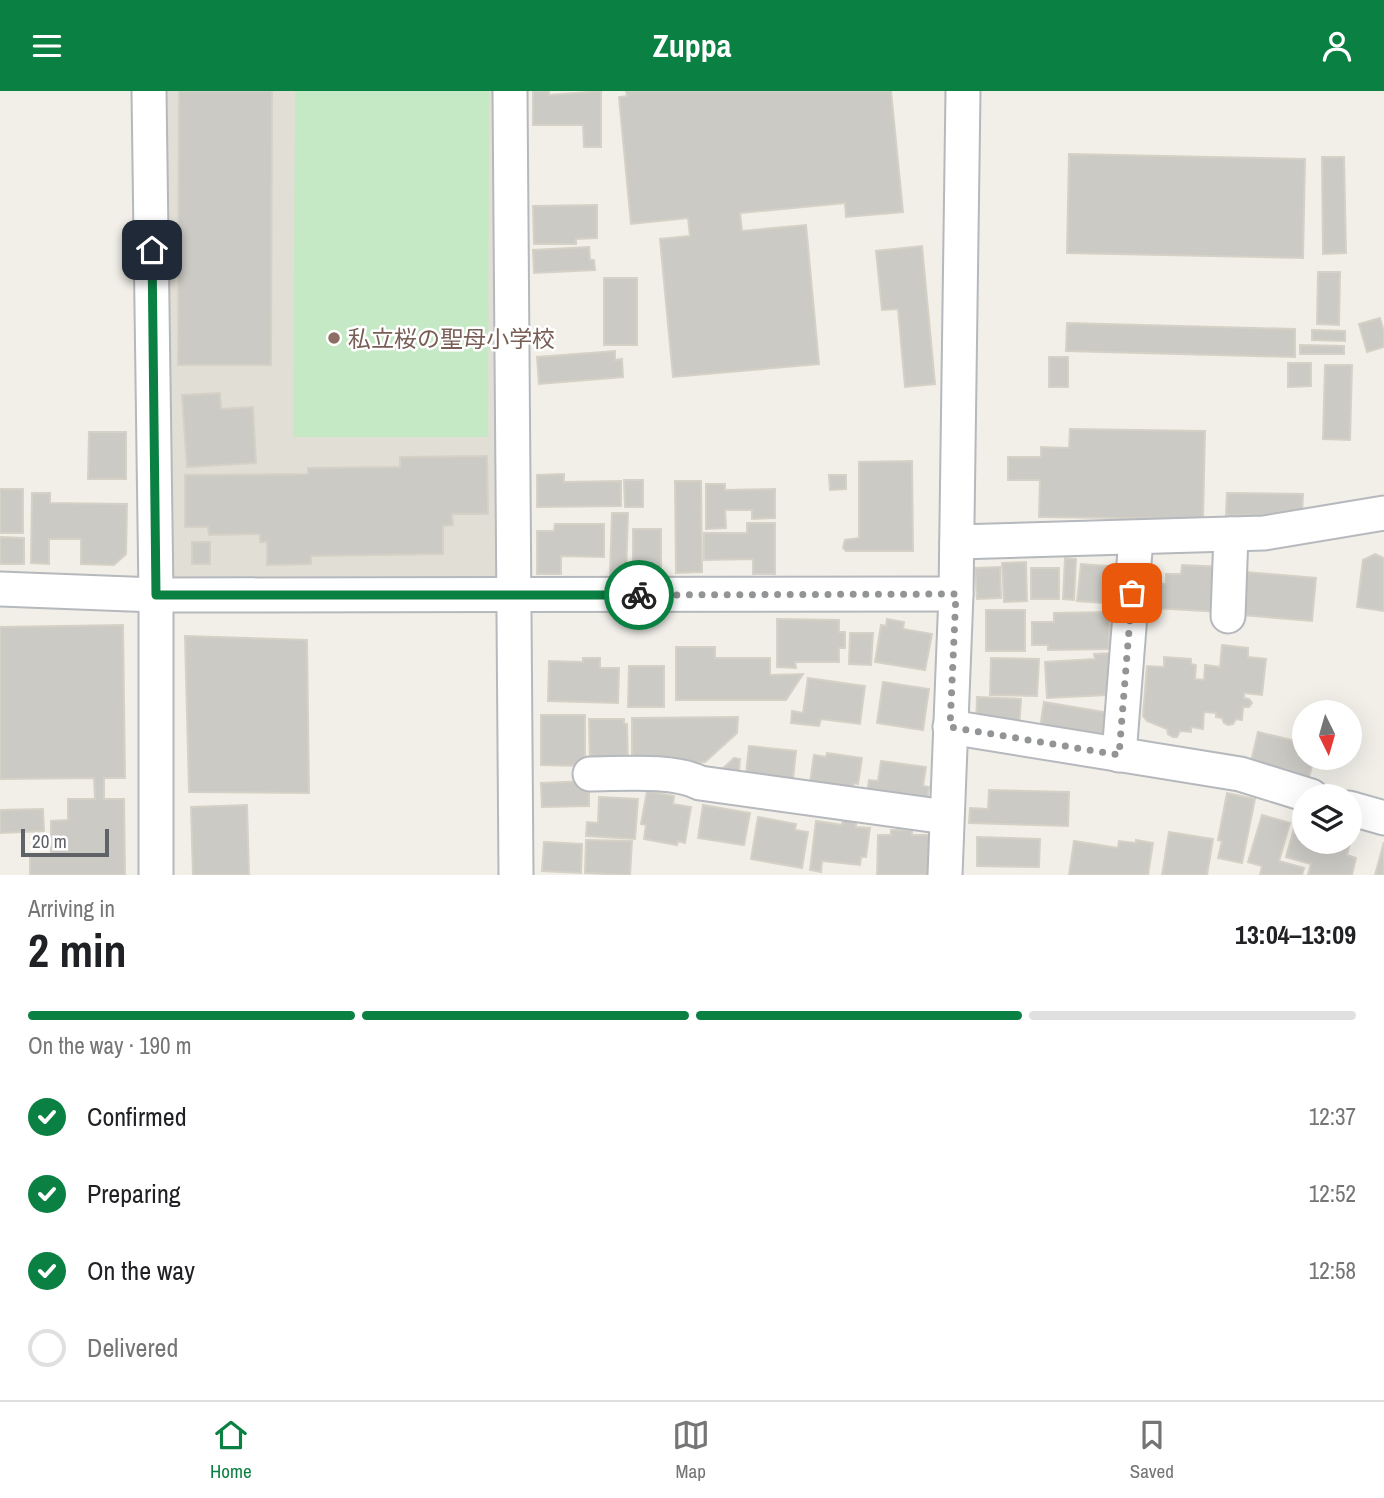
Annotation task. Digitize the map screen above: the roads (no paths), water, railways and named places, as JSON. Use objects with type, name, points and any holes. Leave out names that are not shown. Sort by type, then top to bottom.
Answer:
[{"type":"street","points":[[149,91],[156,595],[156,875]]},
{"type":"street","points":[[510,91],[516,875]]},
{"type":"street","points":[[945,875],[956,594],[963,91]]},
{"type":"street","points":[[957,542],[1264,533],[1384,513]]},
{"type":"street","points":[[1228,616],[1231,534]]},
{"type":"street","points":[[1119,755],[1136,538]]},
{"type":"street","points":[[0,589],[156,595],[956,594]]},
{"type":"street","points":[[950,727],[1240,774],[1292,790]]},
{"type":"street","points":[[590,774],[669,776],[692,779],[700,783],[946,817]]},
{"type":"street","points":[[1362,812],[1384,818]]},
{"type":"place","name":"私立桜の聖母小学校","points":[[334,338]]}]
